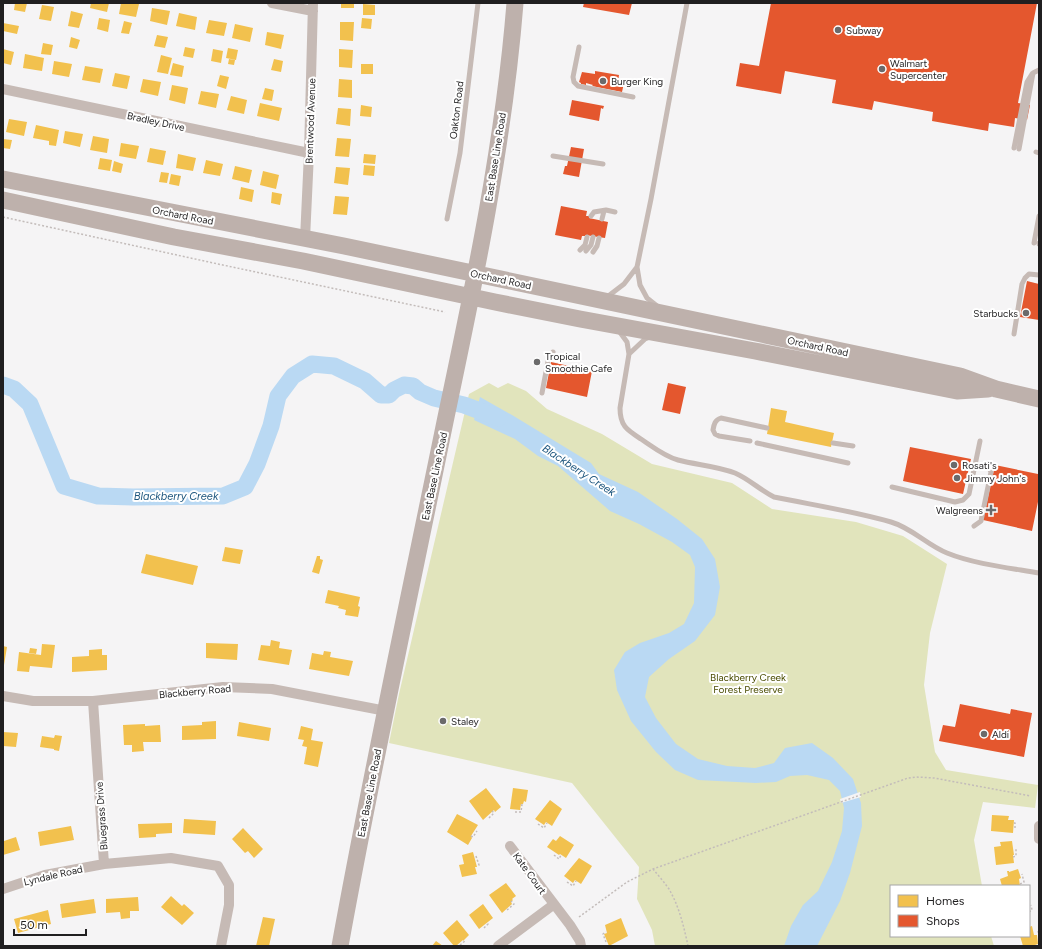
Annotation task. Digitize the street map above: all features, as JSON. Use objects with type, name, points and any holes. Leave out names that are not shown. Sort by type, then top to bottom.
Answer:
[{"type":"main road","name":"East Base Line Road","points":[[340,946],[386,711],[471,297],[500,131],[513,33],[515,3]]},
{"type":"main road","name":"Orchard Road","points":[[3,179],[305,238],[960,376],[996,389],[1039,399]]},
{"type":"main road","name":"Orchard Road","points":[[3,200],[174,237],[303,261],[614,326],[755,351],[956,391],[996,389]]},
{"type":"street","points":[[272,3],[313,7]]},
{"type":"street","name":"Brentwood Avenue","points":[[305,238],[313,7]]},
{"type":"street","name":"Bradley Drive","points":[[3,89],[309,153]]},
{"type":"street","name":"Blackberry Road","points":[[3,696],[33,701],[93,701],[223,687],[272,689],[386,711]]},
{"type":"street","name":"Bluegrass Drive","points":[[93,701],[104,864],[171,858],[218,866],[229,885],[229,905],[221,946]]},
{"type":"street","points":[[1039,826],[1039,839]]},
{"type":"street","name":"Kate Court","points":[[510,846],[551,902],[570,925],[580,941],[581,946]]},
{"type":"street","name":"Lyndale Road","points":[[3,889],[45,874],[104,864]]},
{"type":"street","points":[[498,946],[551,902]]},
{"type":"lane","name":"Oakton Road","points":[[447,219],[460,153],[478,3]]},
{"type":"lane","points":[[667,315],[647,298],[640,285],[637,267],[687,3]]},
{"type":"lane","points":[[579,47],[573,77],[574,82],[578,86],[633,97]]},
{"type":"lane","points":[[1016,148],[1033,73],[1039,70]]},
{"type":"lane","points":[[553,156],[603,164]]},
{"type":"lane","points":[[601,211],[602,219]]},
{"type":"lane","points":[[593,217],[594,212],[615,212]]},
{"type":"lane","points":[[1037,243],[1039,216]]},
{"type":"lane","points":[[583,250],[593,237],[597,246],[593,252]]},
{"type":"lane","points":[[602,301],[624,284],[637,267]]},
{"type":"lane","points":[[1014,334],[1022,284],[1029,274],[1039,275]]},
{"type":"lane","points":[[614,326],[623,335],[627,342],[630,354],[620,408],[620,416],[627,430],[661,452],[677,460],[736,473],[774,497],[892,522],[906,528],[954,556],[1039,573]]},
{"type":"lane","points":[[630,354],[644,339],[661,334]]},
{"type":"lane","points":[[542,393],[548,361],[553,352]]},
{"type":"lane","points":[[750,441],[718,436],[713,430],[715,422],[717,419],[721,418],[767,428]]},
{"type":"lane","points":[[892,487],[955,502],[963,500],[969,494],[980,441]]},
{"type":"lane","points":[[758,442],[848,463]]},
{"type":"lane","points":[[833,443],[853,446]]},
{"type":"lane","points":[[974,526],[981,521],[991,472],[987,464]]},
{"type":"path","points":[[3,217],[445,312]]},
{"type":"path","points":[[580,917],[627,882],[653,869],[908,778],[924,777],[1031,796]]},
{"type":"path","points":[[515,812],[521,812],[522,804]]},
{"type":"path","points":[[488,818],[494,813],[492,811]]},
{"type":"path","points":[[538,824],[544,828],[547,823]]},
{"type":"path","points":[[1014,823],[1015,828]]},
{"type":"path","points":[[471,836],[473,837],[477,831]]},
{"type":"path","points":[[1013,857],[1016,855],[1016,849]]},
{"type":"path","points":[[554,855],[559,859],[561,855]]},
{"type":"path","points":[[476,856],[479,865],[477,866]]},
{"type":"path","points":[[653,869],[669,890],[680,912],[688,946]]},
{"type":"path","points":[[1020,884],[1024,882],[1022,874]]},
{"type":"path","points":[[567,882],[573,886],[576,881]]},
{"type":"path","points":[[507,910],[514,904],[512,902]]},
{"type":"path","points":[[1030,911],[1032,910],[1031,905]]},
{"type":"path","points":[[484,928],[488,923]]},
{"type":"path","points":[[1038,931],[1038,936]]},
{"type":"path","points":[[606,932],[602,934],[606,942]]},
{"type":"path","points":[[460,945],[465,940]]},
{"type":"green space","name":"Blackberry Creek Forest Preserve","points":[[489,383],[498,388],[508,383],[526,391],[547,409],[602,434],[652,464],[732,483],[772,509],[856,522],[903,536],[947,564],[930,633],[924,685],[935,752],[946,770],[1038,785],[1035,808],[983,802],[974,840],[982,885],[890,885],[890,937],[991,937],[994,946],[655,946],[652,930],[637,899],[639,867],[572,783],[389,743],[399,694],[469,394]]},
{"type":"water","points":[[480,397],[591,463],[599,474],[638,492],[677,519],[702,539],[715,559],[720,587],[715,615],[695,641],[669,659],[649,677],[645,697],[656,718],[676,744],[698,759],[727,766],[755,768],[774,763],[785,748],[812,743],[833,758],[853,779],[861,803],[862,826],[850,873],[840,901],[817,946],[784,946],[791,926],[803,905],[818,891],[832,862],[842,831],[844,808],[840,791],[829,780],[807,775],[790,776],[776,782],[756,783],[698,780],[675,770],[656,752],[631,721],[617,690],[614,670],[625,652],[640,643],[669,633],[684,624],[694,603],[695,567],[690,555],[672,542],[639,524],[610,511],[558,466],[538,456],[515,439],[474,420]]},
{"type":"pier","points":[[860,792],[861,797],[841,803],[840,799]]},
{"type":"building: Homes","points":[[15,3],[27,3],[25,12],[14,10]]},
{"type":"building: Homes","points":[[91,3],[109,3],[107,12],[90,8]]},
{"type":"building: Homes","points":[[121,3],[139,4],[136,17],[119,14]]},
{"type":"building: Homes","points":[[341,3],[354,3],[354,8],[341,8]]},
{"type":"building: Homes","points":[[363,4],[375,5],[375,15],[363,15]]},
{"type":"building: Homes","points":[[42,5],[54,7],[51,21],[39,19]]},
{"type":"building: Homes","points":[[152,8],[170,11],[167,25],[150,21]]},
{"type":"building: Homes","points":[[71,11],[83,14],[79,28],[68,26]]},
{"type":"building: Homes","points":[[179,13],[197,17],[195,30],[176,26]]},
{"type":"building: Homes","points":[[99,18],[110,20],[108,32],[97,29]]},
{"type":"building: Homes","points":[[362,18],[372,19],[371,29],[361,28]]},
{"type":"building: Homes","points":[[209,20],[227,23],[224,36],[206,33]]},
{"type":"building: Homes","points":[[124,21],[132,23],[129,34],[121,33]]},
{"type":"building: Homes","points":[[340,22],[354,22],[353,41],[340,40]]},
{"type":"building: Homes","points":[[3,23],[19,26],[17,34],[3,31]]},
{"type":"building: Homes","points":[[235,24],[253,28],[250,42],[232,38]]},
{"type":"building: Homes","points":[[267,32],[284,35],[281,49],[265,45]]},
{"type":"building: Homes","points":[[157,35],[168,37],[165,48],[154,46]]},
{"type":"building: Homes","points":[[71,37],[80,40],[77,49],[69,47]]},
{"type":"building: Homes","points":[[43,43],[53,45],[51,55],[41,54]]},
{"type":"building: Homes","points":[[185,47],[195,49],[193,58],[183,56]]},
{"type":"building: Homes","points":[[228,48],[238,50],[236,60],[226,58]]},
{"type":"building: Homes","points":[[3,49],[14,52],[11,65],[3,63]]},
{"type":"building: Homes","points":[[213,49],[223,51],[221,63],[211,61]]},
{"type":"building: Homes","points":[[339,49],[353,50],[352,68],[339,67]]},
{"type":"building: Homes","points":[[25,54],[44,58],[42,71],[23,68]]},
{"type":"building: Homes","points":[[161,55],[172,58],[168,74],[157,72]]},
{"type":"building: Homes","points":[[229,59],[235,60],[234,65],[228,64]]},
{"type":"building: Homes","points":[[274,59],[283,61],[281,72],[271,70]]},
{"type":"building: Homes","points":[[54,61],[72,64],[69,77],[52,74]]},
{"type":"building: Homes","points":[[173,63],[184,66],[182,77],[170,75]]},
{"type":"building: Homes","points":[[361,64],[373,64],[373,74],[361,74]]},
{"type":"building: Homes","points":[[85,66],[103,69],[100,83],[82,80]]},
{"type":"building: Homes","points":[[115,73],[130,76],[127,89],[112,86]]},
{"type":"building: Homes","points":[[220,75],[229,77],[226,89],[217,86]]},
{"type":"building: Homes","points":[[143,79],[161,82],[158,96],[140,92]]},
{"type":"building: Homes","points":[[339,79],[352,80],[352,98],[338,97]]},
{"type":"building: Homes","points":[[172,85],[188,88],[185,104],[169,100]]},
{"type":"building: Homes","points":[[265,88],[274,90],[272,101],[262,99]]},
{"type":"building: Homes","points":[[201,91],[219,94],[216,108],[198,104]]},
{"type":"building: Homes","points":[[231,96],[247,100],[244,114],[227,110]]},
{"type":"building: Homes","points":[[260,103],[282,108],[279,121],[257,116]]},
{"type":"building: Homes","points":[[361,105],[372,107],[371,117],[360,116]]},
{"type":"building: Homes","points":[[338,108],[351,109],[350,126],[336,124]]},
{"type":"building: Homes","points":[[9,119],[27,122],[24,136],[6,132]]},
{"type":"building: Homes","points":[[36,125],[59,130],[56,146],[49,145],[49,141],[33,138]]},
{"type":"building: Homes","points":[[65,131],[83,134],[80,147],[63,143]]},
{"type":"building: Homes","points":[[93,136],[109,139],[107,153],[90,150]]},
{"type":"building: Homes","points":[[337,138],[351,139],[349,157],[335,156]]},
{"type":"building: Homes","points":[[3,139],[12,140],[10,149],[3,148]]},
{"type":"building: Homes","points":[[121,143],[139,146],[136,159],[119,156]]},
{"type":"building: Homes","points":[[150,148],[166,151],[163,165],[147,162]]},
{"type":"building: Homes","points":[[178,154],[196,158],[193,171],[176,168]]},
{"type":"building: Homes","points":[[364,154],[376,155],[375,164],[363,163]]},
{"type":"building: Homes","points":[[100,158],[112,160],[110,171],[98,169]]},
{"type":"building: Homes","points":[[206,160],[223,164],[220,176],[203,173]]},
{"type":"building: Homes","points":[[114,161],[123,164],[121,173],[112,171]]},
{"type":"building: Homes","points":[[364,165],[375,166],[374,176],[363,175]]},
{"type":"building: Homes","points":[[235,166],[252,170],[249,183],[232,179]]},
{"type":"building: Homes","points":[[336,167],[350,168],[348,185],[334,183]]},
{"type":"building: Homes","points":[[263,171],[279,175],[276,189],[260,185]]},
{"type":"building: Homes","points":[[161,172],[169,173],[167,183],[159,182]]},
{"type":"building: Homes","points":[[171,174],[181,176],[179,186],[169,184]]},
{"type":"building: Homes","points":[[241,187],[254,190],[252,202],[239,199]]},
{"type":"building: Homes","points":[[272,192],[282,194],[280,205],[271,203]]},
{"type":"building: Homes","points":[[335,196],[349,197],[347,215],[333,214]]},
{"type":"building: Homes","points":[[771,408],[787,411],[785,422],[834,433],[831,447],[767,434]]},
{"type":"building: Homes","points":[[225,547],[243,550],[240,564],[222,561]]},
{"type":"building: Homes","points":[[146,554],[198,566],[193,585],[141,573]]},
{"type":"building: Homes","points":[[317,556],[320,556],[320,559],[323,560],[319,574],[312,572]]},
{"type":"building: Homes","points":[[328,590],[360,597],[358,617],[345,615],[346,610],[338,608],[339,606],[325,603]]},
{"type":"building: Homes","points":[[271,640],[280,642],[279,648],[292,650],[289,665],[258,660],[261,645],[270,646]]},
{"type":"building: Homes","points":[[206,643],[238,644],[237,660],[206,658]]},
{"type":"building: Homes","points":[[42,644],[55,645],[52,668],[30,666],[29,672],[17,671],[19,652],[41,655]]},
{"type":"building: Homes","points":[[3,646],[7,647],[4,665],[3,665]]},
{"type":"building: Homes","points":[[30,648],[37,649],[36,654],[29,653]]},
{"type":"building: Homes","points":[[102,649],[102,655],[107,655],[107,670],[72,672],[72,657],[89,656],[89,650]]},
{"type":"building: Homes","points":[[324,651],[331,652],[330,657],[353,661],[349,676],[309,669],[312,653],[323,655]]},
{"type":"building: Homes","points":[[216,721],[216,739],[182,740],[182,726],[202,725],[202,722]]},
{"type":"building: Homes","points":[[239,722],[271,728],[269,741],[237,736]]},
{"type":"building: Homes","points":[[145,724],[145,726],[160,725],[161,742],[143,742],[144,751],[132,752],[132,745],[124,745],[123,725]]},
{"type":"building: Homes","points":[[301,726],[313,729],[311,740],[323,742],[318,767],[304,764],[307,747],[302,746],[304,740],[298,739]]},
{"type":"building: Homes","points":[[3,732],[18,733],[16,747],[3,746]]},
{"type":"building: Homes","points":[[55,735],[62,736],[59,751],[40,747],[42,736],[54,738]]},
{"type":"building: Homes","points":[[486,788],[501,807],[495,812],[494,810],[483,820],[469,801]]},
{"type":"building: Homes","points":[[513,788],[528,790],[526,802],[524,801],[523,804],[521,804],[520,810],[510,809]]},
{"type":"building: Homes","points":[[550,800],[562,809],[552,826],[546,822],[544,825],[535,819]]},
{"type":"building: Homes","points":[[457,814],[478,825],[471,836],[472,838],[468,845],[447,832]]},
{"type":"building: Homes","points":[[992,815],[1009,816],[1008,820],[1014,820],[1013,833],[991,831]]},
{"type":"building: Homes","points":[[184,819],[216,821],[215,835],[183,833]]},
{"type":"building: Homes","points":[[172,823],[172,833],[156,834],[156,837],[139,838],[138,824]]},
{"type":"building: Homes","points":[[71,826],[74,840],[40,846],[38,832]]},
{"type":"building: Homes","points":[[243,828],[263,849],[254,858],[248,851],[245,853],[232,839]]},
{"type":"building: Homes","points":[[560,836],[574,845],[566,858],[547,847],[553,839],[556,841]]},
{"type":"building: Homes","points":[[3,837],[4,841],[16,837],[20,850],[3,855]]},
{"type":"building: Homes","points":[[1012,841],[1014,863],[996,865],[994,847],[1001,846],[1000,842]]},
{"type":"building: Homes","points":[[473,852],[477,867],[475,867],[477,874],[462,877],[459,865],[464,864],[462,855]]},
{"type":"building: Homes","points":[[579,858],[592,866],[581,884],[575,880],[573,883],[564,876]]},
{"type":"building: Homes","points":[[1018,869],[1021,878],[1019,879],[1020,885],[1002,885],[1000,879],[1008,876],[1007,871],[1009,872]]},
{"type":"building: Homes","points":[[506,883],[516,896],[512,899],[512,904],[502,913],[489,895]]},
{"type":"building: Homes","points":[[171,896],[182,906],[184,904],[194,913],[182,925],[161,907]]},
{"type":"building: Homes","points":[[138,897],[139,911],[130,911],[130,918],[121,919],[120,912],[106,913],[106,899]]},
{"type":"building: Homes","points":[[94,899],[96,913],[62,918],[60,904]]},
{"type":"building: Homes","points":[[483,904],[493,918],[479,929],[469,915]]},
{"type":"building: Homes","points":[[48,910],[51,924],[18,933],[14,919]]},
{"type":"building: Homes","points":[[263,917],[275,919],[269,946],[256,946]]},
{"type":"building: Homes","points":[[621,918],[628,936],[609,946],[604,934],[607,933],[605,925]]},
{"type":"building: Homes","points":[[457,920],[469,935],[463,941],[454,946],[443,933]]},
{"type":"building: Homes","points":[[1032,926],[1034,935],[1037,935],[1038,944],[1023,946],[1020,937],[1030,937],[1030,927]]},
{"type":"building: Homes","points":[[436,941],[443,946],[432,946]]},
{"type":"building: Shops","points":[[584,3],[632,3],[629,15],[583,7]]},
{"type":"building: Shops","name":"Walmart Supercenter","points":[[771,3],[1037,3],[1018,103],[1030,105],[1027,120],[1015,118],[1014,127],[989,123],[988,131],[932,121],[933,112],[874,101],[872,110],[832,103],[836,80],[785,71],[781,94],[736,86],[740,63],[759,66]]},
{"type":"building: Shops","points":[[595,71],[619,75],[618,82],[624,83],[622,92],[592,86],[593,85],[586,83],[586,85],[581,84],[579,82],[582,72],[595,74]]},
{"type":"building: Shops","points":[[572,100],[604,106],[603,109],[601,108],[599,121],[569,115]]},
{"type":"building: Shops","points":[[571,147],[584,149],[579,177],[563,174],[565,166],[567,166]]},
{"type":"building: Shops","points":[[561,206],[587,211],[586,216],[589,216],[589,218],[608,222],[605,238],[585,235],[582,236],[581,240],[555,235]]},
{"type":"building: Shops","points":[[1027,281],[1039,284],[1039,320],[1020,317]]},
{"type":"building: Shops","points":[[551,362],[592,371],[587,397],[546,388]]},
{"type":"building: Shops","points":[[668,383],[686,387],[680,414],[662,410]]},
{"type":"building: Shops","points":[[910,447],[971,459],[963,494],[903,481]]},
{"type":"building: Shops","name":"Walgreens","points":[[995,465],[1039,475],[1039,497],[1032,531],[983,520]]},
{"type":"building: Shops","name":"Aldi","points":[[960,704],[1010,714],[1011,709],[1032,713],[1024,757],[939,741],[943,725],[955,727]]},
{"type":"waterway","name":"Blackberry Creek","points":[[3,385],[14,389],[30,404],[64,486],[98,496],[223,496],[245,487],[257,464],[271,426],[278,396],[293,376],[312,364],[334,366],[365,381],[381,395],[389,395],[394,390],[404,385],[413,386],[420,392],[434,398],[464,405],[499,418]]},
{"type":"place","name":"Subway","points":[[838,30]]},
{"type":"place","name":"Walmart Supercenter","points":[[882,69]]},
{"type":"place","name":"Burger King","points":[[603,81]]},
{"type":"place","name":"Starbucks","points":[[1026,313]]},
{"type":"place","name":"Tropical Smoothie Cafe","points":[[537,362]]},
{"type":"place","name":"Rosati's","points":[[954,465]]},
{"type":"place","name":"Jimmy John's","points":[[957,478]]},
{"type":"place","name":"Walgreens","points":[[991,510]]},
{"type":"place","name":"Staley","points":[[443,721]]},
{"type":"place","name":"Aldi","points":[[984,734]]}]
